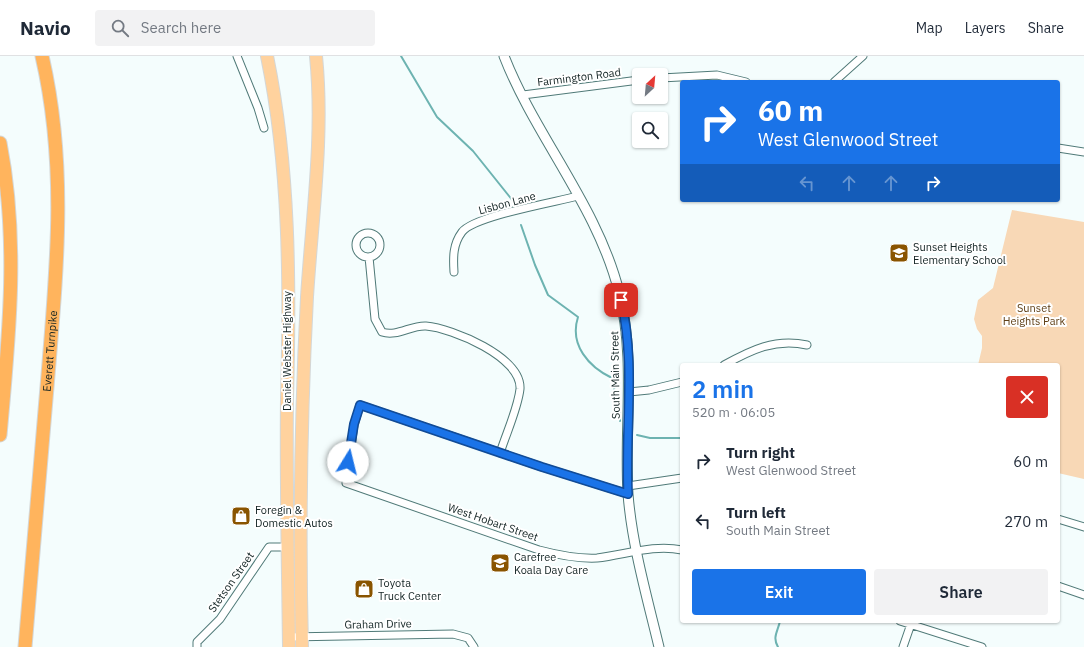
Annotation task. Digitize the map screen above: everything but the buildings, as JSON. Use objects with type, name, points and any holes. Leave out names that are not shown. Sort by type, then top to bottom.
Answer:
[{"type":"highway","name":"Everett Turnpike","points":[[26,647],[56,267],[59,203],[56,139],[42,56]]},
{"type":"highway","points":[[0,143],[9,208],[12,259],[10,329],[0,435]]},
{"type":"highway","points":[[34,647],[38,495]]},
{"type":"main road","name":"Daniel Webster Highway","points":[[267,56],[278,126],[284,190],[288,374],[289,642]]},
{"type":"main road","name":"Daniel Webster Highway","points":[[302,642],[302,421],[307,297],[318,137],[319,98],[316,56]]},
{"type":"street","points":[[237,56],[264,128]]},
{"type":"street","name":"South Main Street","points":[[504,56],[523,95],[578,196],[605,253],[618,289],[628,343],[628,490],[637,551],[659,647]]},
{"type":"street","points":[[836,80],[863,56]]},
{"type":"street","points":[[668,78],[716,75],[737,80]]},
{"type":"street","name":"Farmington Road","points":[[523,95],[632,81]]},
{"type":"street","points":[[1060,148],[1084,152]]},
{"type":"street","name":"Lisbon Lane","points":[[454,272],[453,254],[457,241],[463,231],[470,225],[493,217],[578,196]]},
{"type":"street","points":[[368,257],[375,319],[382,332],[391,334],[421,326],[450,330],[491,351],[516,374],[520,388],[518,399],[500,453],[628,490],[680,478]]},
{"type":"street","points":[[728,363],[760,346],[788,342],[807,345]]},
{"type":"street","points":[[629,392],[649,390],[680,382]]},
{"type":"street","name":"West Hobart Street","points":[[500,453],[360,405],[354,424],[346,483],[554,554],[583,558],[663,548],[680,550]]},
{"type":"street","points":[[1060,520],[1084,527]]},
{"type":"street","name":"Stetson Street","points":[[197,644],[220,619],[269,547],[288,547]]},
{"type":"street","points":[[1060,587],[1084,595]]},
{"type":"street","points":[[903,647],[911,623],[982,647]]},
{"type":"street","name":"Graham Drive","points":[[289,642],[445,633],[461,635],[468,638],[474,647]]},
{"type":"green space","name":"Sunset Heights Park","points":[[1012,210],[1084,222],[1084,479],[1060,473],[1060,363],[978,363],[982,348],[982,336],[977,329],[974,319],[978,300],[993,288]]},
{"type":"waterway","points":[[401,56],[437,117],[473,151],[513,201]]},
{"type":"waterway","points":[[521,225],[535,265],[548,295],[578,317],[576,337],[583,354],[596,368],[612,378],[620,412],[620,421]]},
{"type":"waterway","points":[[637,435],[650,438],[680,438]]},
{"type":"waterway","points":[[778,647],[775,637],[779,623]]},
{"type":"place","name":"Sunset Heights Elementary School","points":[[899,253]]},
{"type":"place","name":"Foregin & Domestic Autos","points":[[241,516]]},
{"type":"place","name":"Carefree Koala Day Care","points":[[500,563]]},
{"type":"place","name":"Toyota Truck Center","points":[[364,589]]},
{"type":"route","points":[[348,462],[354,424],[360,405],[542,467],[628,494],[628,418],[630,381],[627,326],[621,300]]}]
